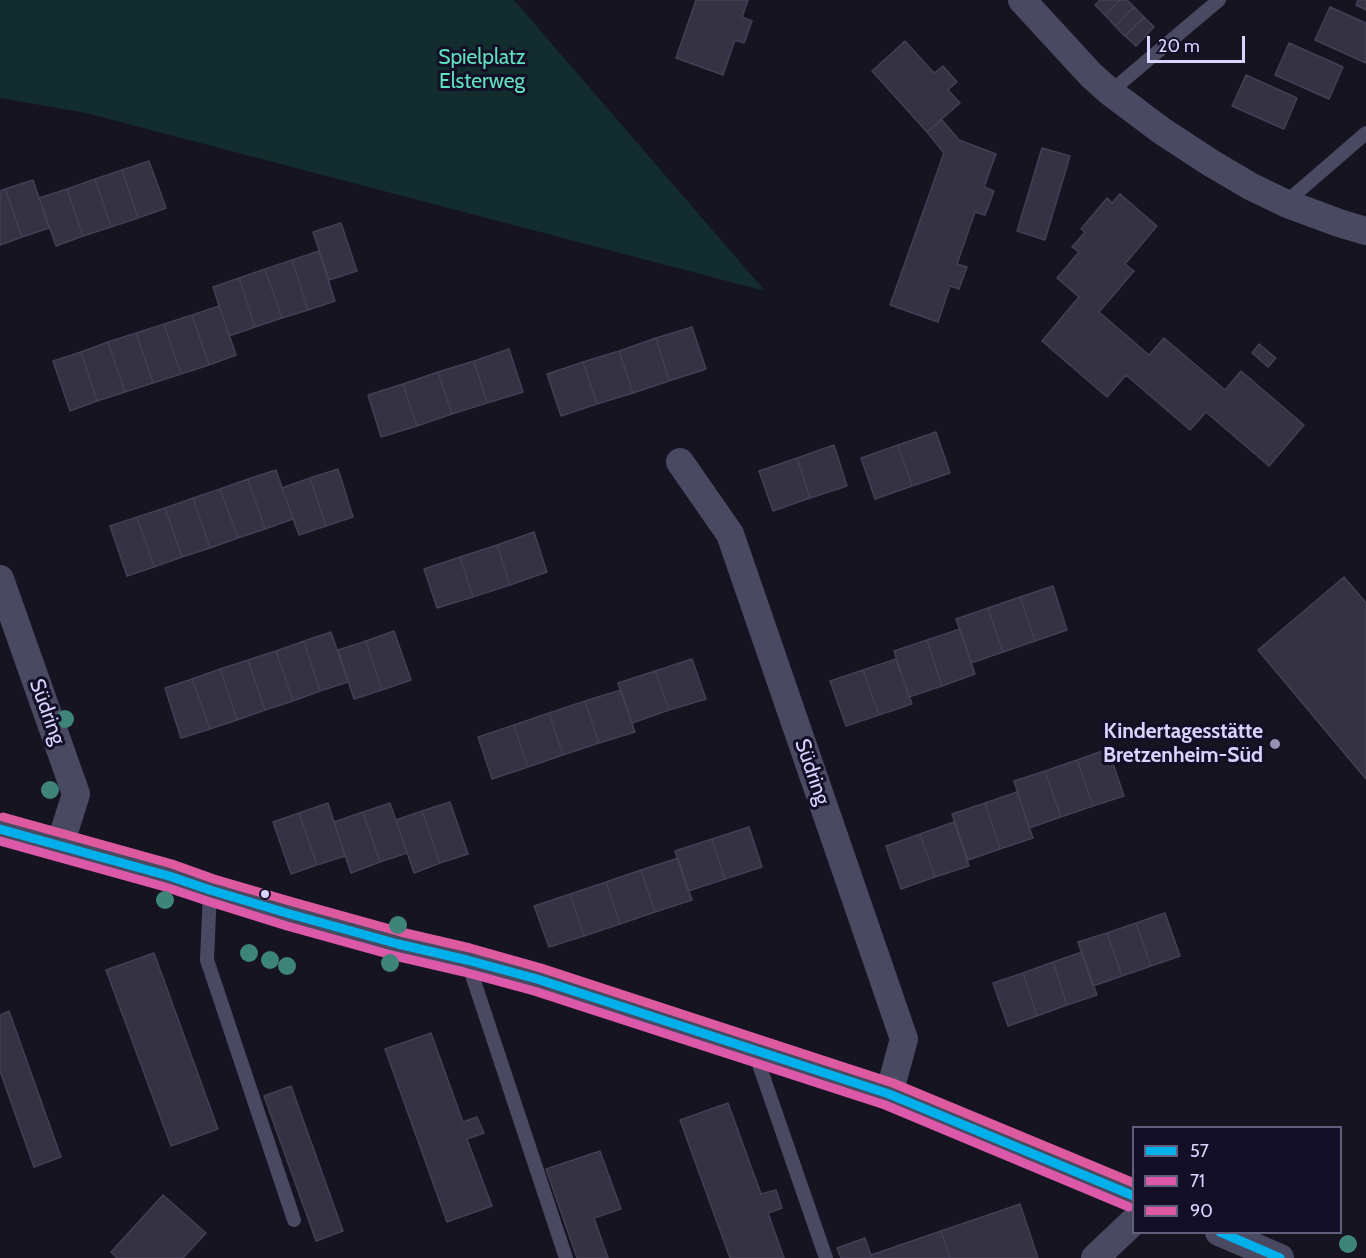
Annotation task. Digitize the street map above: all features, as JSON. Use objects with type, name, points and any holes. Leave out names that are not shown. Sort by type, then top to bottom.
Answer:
[{"type":"street","points":[[1022,0],[1091,75],[1162,131],[1250,186],[1285,203],[1366,231]]},
{"type":"street","name":"Südring","points":[[680,462],[730,534],[904,1038],[890,1094]]},
{"type":"street","name":"Südring","points":[[0,579],[76,794],[60,844]]},
{"type":"street","points":[[0,829],[60,844],[398,944],[537,979],[890,1094],[1132,1195]]},
{"type":"street","points":[[1095,1258],[1132,1223]]},
{"type":"street","points":[[1222,1234],[1280,1258]]},
{"type":"lane","points":[[1110,92],[1219,0]]},
{"type":"lane","points":[[1285,203],[1366,133]]},
{"type":"lane","points":[[210,890],[207,960],[294,1220]]},
{"type":"lane","points":[[467,960],[567,1258]]},
{"type":"lane","points":[[753,1050],[826,1258]]},
{"type":"green space","name":"Spielplatz Elsterweg","points":[[0,0],[514,0],[765,291],[86,113],[0,98]]},
{"type":"building","points":[[696,0],[748,0],[742,17],[752,21],[744,43],[735,40],[723,75],[676,58]]},
{"type":"building","points":[[1100,0],[1120,0],[1105,15],[1095,5]]},
{"type":"building","points":[[1120,0],[1127,0],[1134,7],[1115,26],[1105,15]]},
{"type":"building","points":[[1358,0],[1366,0],[1366,10],[1356,5]]},
{"type":"building","points":[[1134,7],[1144,17],[1125,36],[1115,26]]},
{"type":"building","points":[[1330,7],[1366,23],[1366,63],[1315,40]]},
{"type":"building","points":[[1144,17],[1154,27],[1136,46],[1125,36]]},
{"type":"building","points":[[905,41],[934,73],[943,66],[957,82],[948,90],[960,103],[927,132],[872,71]]},
{"type":"building","points":[[1289,43],[1343,67],[1329,99],[1275,75]]},
{"type":"building","points":[[1246,75],[1297,98],[1284,129],[1232,106]]},
{"type":"building","points":[[942,120],[959,140],[996,154],[984,187],[994,191],[985,215],[975,212],[957,264],[967,267],[959,289],[950,286],[938,322],[890,305],[944,153],[927,132]]},
{"type":"building","points":[[1042,148],[1070,156],[1045,240],[1017,231]]},
{"type":"building","points":[[149,161],[166,208],[138,218],[122,170]]},
{"type":"building","points":[[122,170],[138,218],[111,227],[95,179]]},
{"type":"building","points":[[95,179],[111,227],[83,236],[67,189]]},
{"type":"building","points":[[33,180],[49,228],[22,237],[5,189]]},
{"type":"building","points":[[5,189],[22,237],[0,245],[0,191]]},
{"type":"building","points":[[67,189],[83,236],[56,246],[39,198]]},
{"type":"building","points":[[1120,194],[1157,226],[1125,264],[1134,271],[1099,312],[1149,355],[1164,338],[1225,390],[1241,371],[1304,425],[1269,466],[1206,412],[1190,430],[1126,375],[1107,397],[1042,341],[1079,297],[1057,278],[1079,252],[1072,247],[1085,232],[1081,229],[1107,198],[1112,203]]},
{"type":"building","points":[[341,223],[357,271],[329,280],[313,232]]},
{"type":"building","points":[[319,251],[335,301],[308,310],[292,260]]},
{"type":"building","points":[[292,260],[308,310],[282,318],[265,269]]},
{"type":"building","points":[[265,269],[282,318],[255,327],[239,278]]},
{"type":"building","points":[[239,278],[255,327],[229,336],[213,287]]},
{"type":"building","points":[[219,306],[236,355],[209,365],[192,315]]},
{"type":"building","points":[[192,315],[209,365],[181,374],[164,324]]},
{"type":"building","points":[[164,324],[181,374],[153,383],[136,333]]},
{"type":"building","points":[[692,327],[706,369],[669,381],[656,338]]},
{"type":"building","points":[[136,333],[153,383],[125,392],[108,342]]},
{"type":"building","points":[[656,338],[669,381],[633,393],[619,351]]},
{"type":"building","points":[[108,342],[125,392],[97,401],[81,352]]},
{"type":"building","points":[[1259,344],[1276,358],[1268,367],[1252,353]]},
{"type":"building","points":[[509,349],[523,392],[487,403],[474,361]]},
{"type":"building","points":[[619,351],[633,393],[597,404],[583,362]]},
{"type":"building","points":[[81,352],[97,401],[70,411],[53,361]]},
{"type":"building","points":[[474,361],[487,403],[452,414],[438,372]]},
{"type":"building","points":[[583,362],[597,404],[561,416],[547,374]]},
{"type":"building","points":[[438,372],[452,414],[417,426],[403,384]]},
{"type":"building","points":[[403,384],[417,426],[381,437],[368,395]]},
{"type":"building","points":[[936,432],[950,473],[912,486],[898,445]]},
{"type":"building","points":[[834,445],[847,486],[810,498],[797,458]]},
{"type":"building","points":[[898,445],[912,486],[875,499],[861,458]]},
{"type":"building","points":[[797,458],[810,498],[773,511],[759,471]]},
{"type":"building","points":[[338,469],[353,517],[326,526],[310,478]]},
{"type":"building","points":[[276,470],[293,519],[265,529],[248,479]]},
{"type":"building","points":[[310,478],[326,526],[299,535],[282,488]]},
{"type":"building","points":[[248,479],[265,529],[238,538],[220,489]]},
{"type":"building","points":[[220,489],[238,538],[210,548],[193,498]]},
{"type":"building","points":[[193,498],[210,548],[182,557],[165,508]]},
{"type":"building","points":[[165,508],[182,557],[154,567],[137,517]]},
{"type":"building","points":[[137,517],[154,567],[127,576],[110,526]]},
{"type":"building","points":[[534,532],[547,572],[510,585],[497,545]]},
{"type":"building","points":[[497,545],[510,585],[473,597],[460,557]]},
{"type":"building","points":[[460,557],[473,597],[437,608],[424,569]]},
{"type":"building","points":[[1344,577],[1366,603],[1366,779],[1258,650]]},
{"type":"building","points":[[1053,586],[1067,630],[1035,641],[1020,597]]},
{"type":"building","points":[[1020,597],[1035,641],[1003,652],[988,608]]},
{"type":"building","points":[[988,608],[1003,652],[971,663],[956,619]]},
{"type":"building","points":[[960,629],[975,674],[942,686],[927,640]]},
{"type":"building","points":[[394,631],[411,680],[382,690],[366,641]]},
{"type":"building","points":[[331,632],[348,682],[320,691],[304,641]]},
{"type":"building","points":[[927,640],[942,686],[909,697],[894,651]]},
{"type":"building","points":[[304,641],[320,691],[293,701],[276,651]]},
{"type":"building","points":[[366,641],[382,690],[354,699],[338,650]]},
{"type":"building","points":[[276,651],[293,701],[265,710],[248,660]]},
{"type":"building","points":[[692,659],[706,699],[669,710],[655,671]]},
{"type":"building","points":[[896,659],[912,704],[879,715],[863,670]]},
{"type":"building","points":[[248,660],[265,710],[237,720],[220,669]]},
{"type":"building","points":[[220,669],[237,720],[210,729],[192,679]]},
{"type":"building","points":[[863,670],[879,715],[846,726],[830,681]]},
{"type":"building","points":[[655,671],[669,710],[632,723],[618,683]]},
{"type":"building","points":[[192,679],[210,729],[181,738],[165,688]]},
{"type":"building","points":[[621,690],[635,732],[599,743],[585,701]]},
{"type":"building","points":[[585,701],[599,743],[563,755],[549,713]]},
{"type":"building","points":[[549,713],[563,755],[528,767],[514,725]]},
{"type":"building","points":[[514,725],[528,767],[492,779],[478,737]]},
{"type":"building","points":[[1108,749],[1124,796],[1093,806],[1077,760]]},
{"type":"building","points":[[1077,760],[1093,806],[1061,817],[1045,771]]},
{"type":"building","points":[[1045,771],[1061,817],[1029,828],[1014,781]]},
{"type":"building","points":[[1017,792],[1033,838],[1000,849],[985,803]]},
{"type":"building","points":[[450,802],[468,854],[440,863],[422,811]]},
{"type":"building","points":[[328,803],[345,856],[317,865],[299,813]]},
{"type":"building","points":[[390,803],[407,853],[380,862],[363,812]]},
{"type":"building","points":[[985,803],[1000,849],[968,860],[952,814]]},
{"type":"building","points":[[422,811],[440,863],[414,873],[396,820]]},
{"type":"building","points":[[363,812],[380,862],[351,873],[334,822]]},
{"type":"building","points":[[299,813],[317,865],[291,874],[273,822]]},
{"type":"building","points":[[954,822],[969,866],[935,877],[920,834]]},
{"type":"building","points":[[749,827],[762,867],[725,879],[712,839]]},
{"type":"building","points":[[920,834],[935,877],[901,889],[886,846]]},
{"type":"building","points":[[712,839],[725,879],[688,891],[675,851]]},
{"type":"building","points":[[678,858],[692,900],[655,912],[641,870]]},
{"type":"building","points":[[641,870],[655,912],[620,924],[606,882]]},
{"type":"building","points":[[606,882],[620,924],[584,936],[570,894]]},
{"type":"building","points":[[570,894],[584,936],[549,947],[534,906]]},
{"type":"building","points":[[1165,913],[1180,956],[1151,966],[1136,923]]},
{"type":"building","points":[[1136,923],[1151,966],[1122,976],[1107,933]]},
{"type":"building","points":[[1107,933],[1122,976],[1093,986],[1078,942]]},
{"type":"building","points":[[1082,952],[1097,995],[1067,1005],[1053,962]]},
{"type":"building","points":[[154,953],[218,1129],[171,1146],[106,970]]},
{"type":"building","points":[[1053,962],[1067,1005],[1037,1016],[1023,973]]},
{"type":"building","points":[[1023,973],[1037,1016],[1008,1026],[993,983]]},
{"type":"building","points":[[9,1011],[61,1157],[34,1167],[0,1071],[0,1015]]},
{"type":"building","points":[[431,1033],[463,1122],[477,1117],[484,1133],[467,1139],[492,1206],[447,1222],[385,1049]]},
{"type":"building","points":[[291,1086],[343,1231],[316,1241],[264,1096]]},
{"type":"building","points":[[728,1103],[761,1194],[776,1190],[782,1208],[768,1213],[784,1258],[730,1258],[680,1120]]},
{"type":"building","points":[[600,1151],[621,1209],[594,1218],[608,1258],[577,1258],[546,1169]]},
{"type":"building","points":[[163,1195],[206,1233],[183,1258],[117,1258],[111,1252]]},
{"type":"building","points":[[1020,1204],[1038,1258],[950,1258],[941,1231]]},
{"type":"building","points":[[941,1231],[950,1258],[872,1258],[871,1255]]},
{"type":"building","points":[[865,1238],[872,1258],[841,1258],[837,1248]]},
{"type":"transit line","name":"90","points":[[3,817],[172,864],[293,902],[541,968],[893,1083],[1132,1182]]},
{"type":"transit line","name":"57","points":[[0,829],[169,876],[290,914],[537,979],[889,1094],[1132,1195]]},
{"type":"transit line","name":"71","points":[[0,841],[165,887],[287,926],[534,991],[885,1105],[1129,1207]]},
{"type":"transit line","name":"57","points":[[1225,1234],[1280,1258]]},
{"type":"place","name":"Kindertagesstätte Bretzenheim-Süd","points":[[1275,744]]}]
